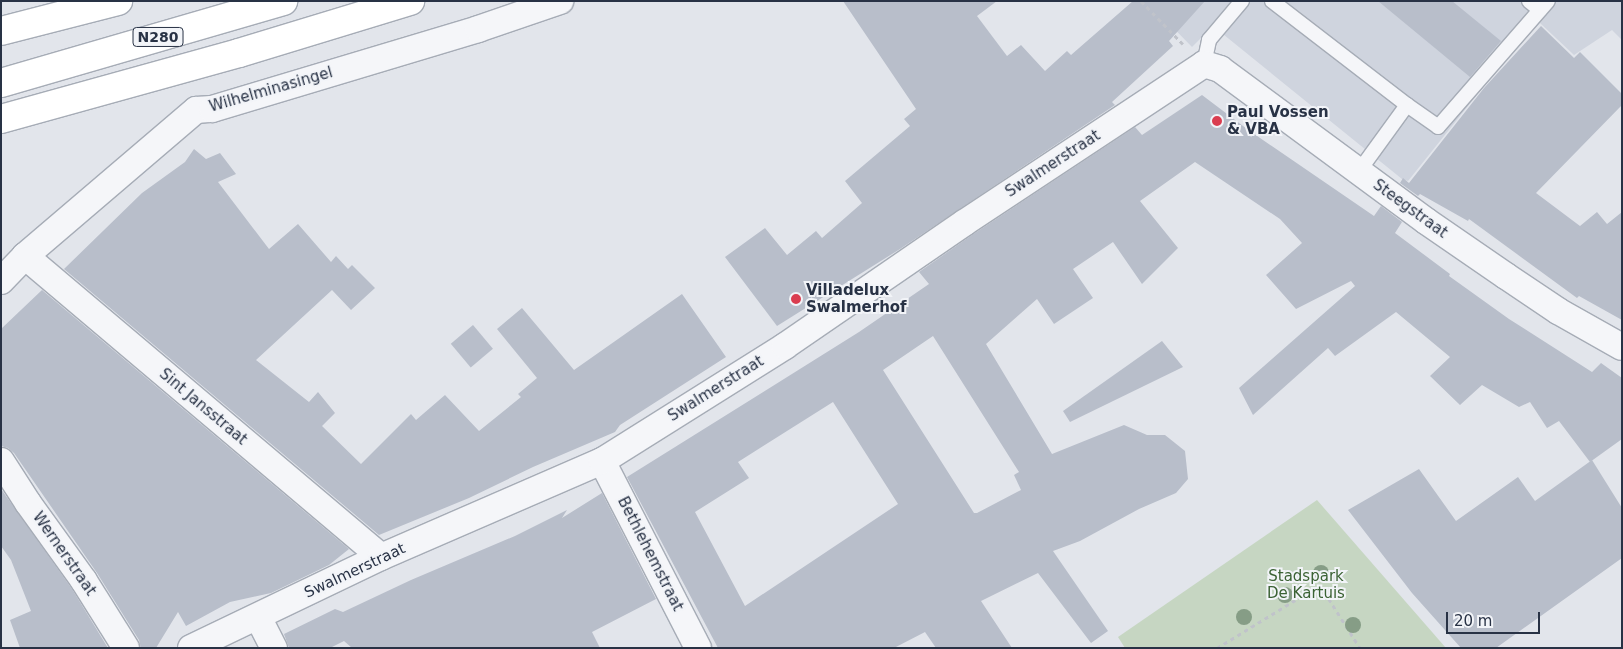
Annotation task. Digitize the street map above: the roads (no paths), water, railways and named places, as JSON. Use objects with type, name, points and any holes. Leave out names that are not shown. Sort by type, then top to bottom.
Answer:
[{"type":"main road","points":[[1,31],[118,1]]},
{"type":"main road","name":"N280","points":[[1,83],[283,1]]},
{"type":"main road","name":"N280","points":[[1,119],[239,53],[410,1]]},
{"type":"main road","name":"N280","points":[[1,76],[32,73]]},
{"type":"street","name":"Wilhelminasingel","points":[[1,281],[25,256],[196,110],[212,109],[478,29],[560,1]]},
{"type":"street","name":"Steegstraat","points":[[1204,64],[1220,69],[1426,221],[1558,311],[1622,348]]},
{"type":"street","name":"Swalmerstraat","points":[[191,648],[381,557],[602,461],[785,346],[964,223],[1204,64]]},
{"type":"street","name":"Sint Jansstraat","points":[[25,256],[381,557]]},
{"type":"street","name":"Wernerstraat","points":[[1,461],[28,503],[84,581],[126,648]]},
{"type":"street","name":"Bethlehemstraat","points":[[602,461],[698,648]]},
{"type":"street","points":[[258,616],[274,648]]},
{"type":"lane","points":[[1204,64],[1209,40],[1242,1]]},
{"type":"lane","points":[[1272,1],[1438,127],[1544,6],[1529,1]]},
{"type":"lane","points":[[1359,172],[1407,105]]},
{"type":"place","name":"Paul Vossen & VBA","points":[[1217,121]]},
{"type":"place","name":"Villadelux Swalmerhof","points":[[796,299]]},
{"type":"park label","name":"Stadspark De Kartuis","points":[[1306,584]]}]
